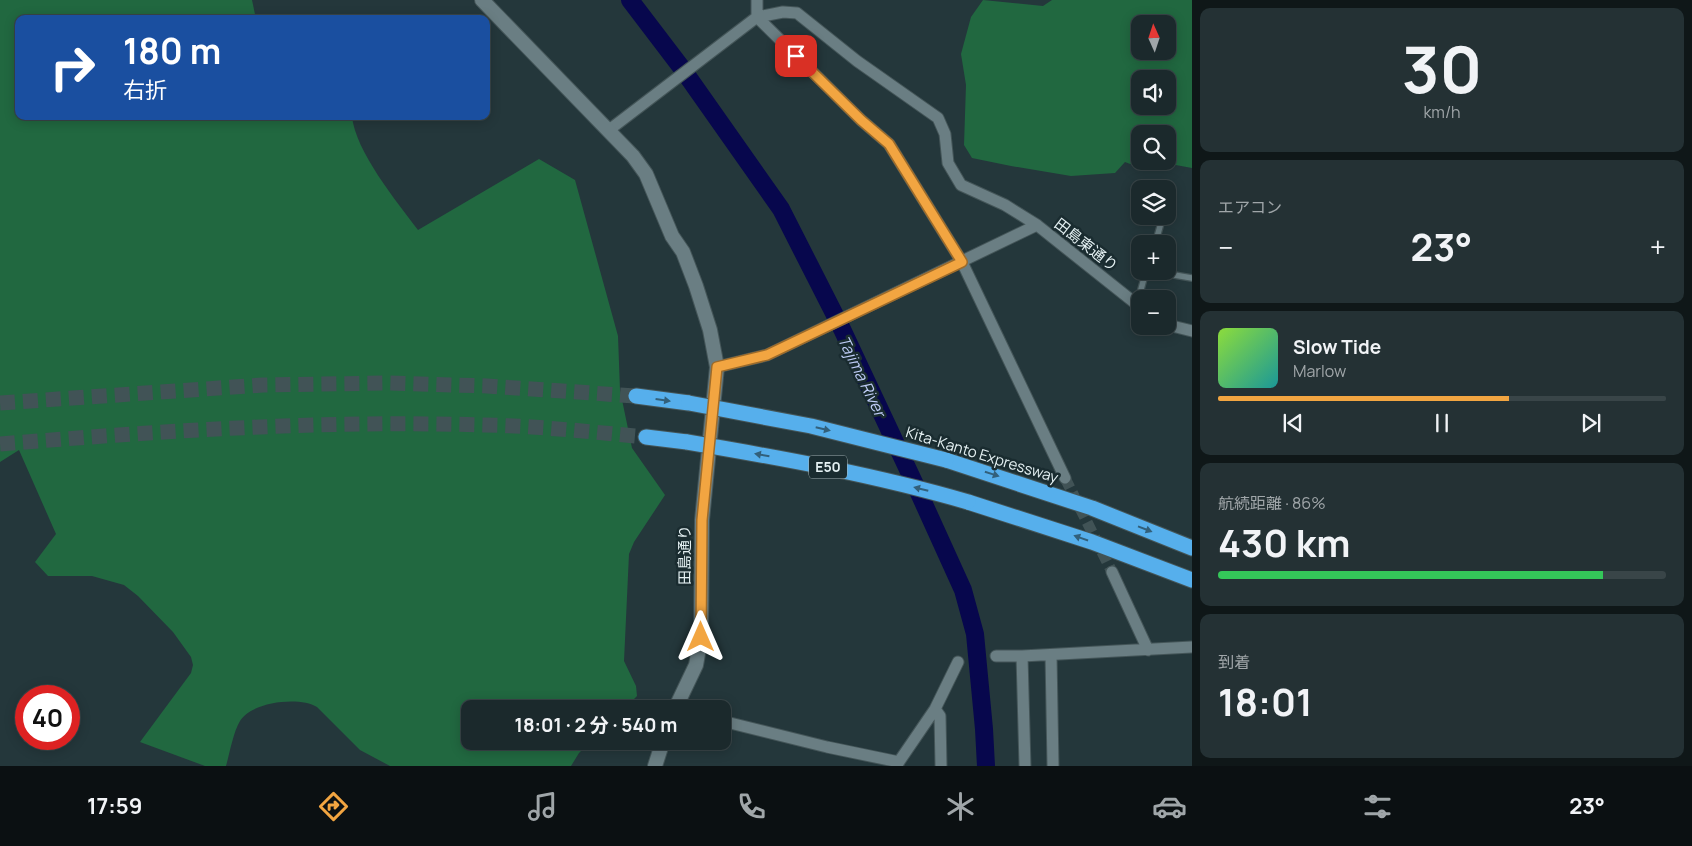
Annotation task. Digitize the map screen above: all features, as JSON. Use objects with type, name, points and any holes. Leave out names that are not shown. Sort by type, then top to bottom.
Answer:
[{"type":"highway","name":"Kita-Kanto Expressway","points":[[636,396],[689,403],[811,426],[946,460],[1073,502],[1192,548]]},
{"type":"highway","name":"E50","points":[[646,438],[687,442],[811,464],[968,502],[1092,542],[1192,580]]},
{"type":"street","name":"田島通り","points":[[482,0],[609,130],[633,156],[646,174],[672,236],[683,252],[707,322],[717,367],[702,520],[701,637],[696,665],[679,700]]},
{"type":"street","points":[[757,0],[757,17],[861,120],[889,144],[962,262],[1065,478]]},
{"type":"street","name":"田島東通り","points":[[757,17],[790,12],[797,14],[857,61],[938,118],[945,134],[948,163],[961,185],[1005,205],[1037,225],[1131,300]]},
{"type":"street","points":[[609,130],[757,17]]},
{"type":"street","points":[[717,367],[767,355],[1037,225]]},
{"type":"street","points":[[1176,327],[1192,331]]},
{"type":"street","points":[[1112,572],[1148,650]]},
{"type":"street","points":[[996,656],[1051,655],[1192,647]]},
{"type":"street","points":[[1051,655],[1053,766]]},
{"type":"street","points":[[1022,656],[1025,766]]},
{"type":"street","points":[[731,722],[897,764],[935,709],[958,662]]},
{"type":"street","points":[[935,709],[940,716],[941,766]]},
{"type":"street","points":[[655,766],[660,750]]},
{"type":"lane","points":[[1176,275],[1192,278]]},
{"type":"green space","points":[[0,0],[252,0],[255,15],[15,15],[15,120],[353,120],[361,145],[378,176],[418,230],[539,159],[575,180],[618,336],[620,390],[632,448],[665,495],[634,542],[629,554],[624,661],[636,686],[637,696],[633,700],[461,700],[461,750],[582,750],[571,766],[390,766],[360,750],[317,707],[299,702],[264,705],[246,714],[235,731],[226,766],[205,766],[140,742],[191,673],[193,665],[191,657],[173,632],[138,596],[124,585],[92,576],[48,576],[35,562],[56,534],[19,450],[0,462]]},
{"type":"green space","points":[[983,0],[1043,6],[1052,0],[1192,0],[1192,168],[1176,165],[1176,125],[1131,125],[1131,164],[1125,162],[1115,173],[1071,176],[972,158],[964,145],[966,85],[961,54],[971,17]]},
{"type":"waterway","name":"Tajima River","points":[[630,0],[681,67],[781,209],[842,329],[919,493],[963,590],[975,634],[986,766]]},
{"type":"tunnel","points":[[0,403],[263,385],[389,383],[487,386],[636,396]]},
{"type":"tunnel","points":[[0,444],[181,431],[363,424],[504,426],[646,437]]},
{"type":"tunnel","points":[[1065,478],[1112,572]]},
{"type":"route","points":[[701,637],[702,520],[717,367],[767,355],[962,262],[889,144],[861,120],[796,56]]}]
